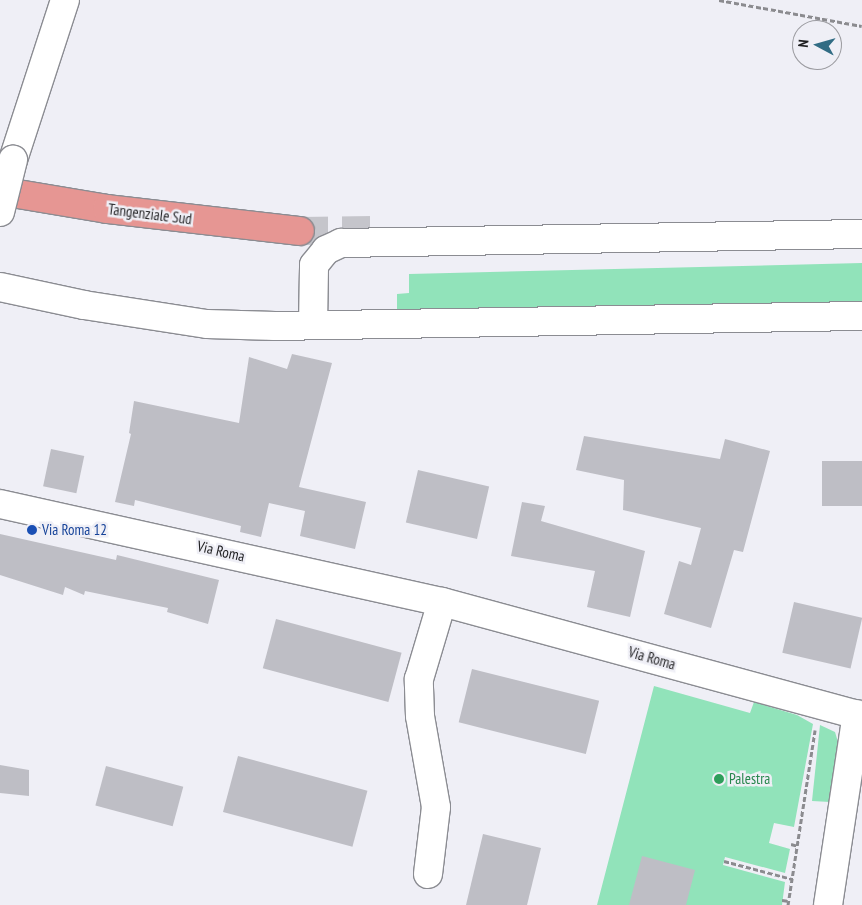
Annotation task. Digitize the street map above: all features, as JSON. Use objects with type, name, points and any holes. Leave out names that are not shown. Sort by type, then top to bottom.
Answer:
[{"type":"highway","name":"Tangenziale Sud","points":[[0,191],[107,209],[300,231]]},
{"type":"street","points":[[0,212],[13,160],[65,0]]},
{"type":"street","points":[[313,325],[314,265],[326,250],[341,243],[862,234]]},
{"type":"street","points":[[0,287],[169,319],[207,324],[313,325],[862,316]]},
{"type":"street","name":"Via Roma","points":[[0,504],[442,602],[860,715]]},
{"type":"street","points":[[428,874],[436,807],[420,716],[419,679],[442,602]]},
{"type":"street","points":[[828,905],[860,715]]},
{"type":"path","points":[[719,0],[862,26]]},
{"type":"path","points":[[782,900],[788,903],[815,728]]},
{"type":"path","points":[[800,795],[805,796]]},
{"type":"path","points":[[791,844],[798,846]]},
{"type":"path","points":[[724,862],[792,879]]},
{"type":"green space","points":[[862,263],[862,305],[397,312],[397,294],[409,293],[409,274]]},
{"type":"green space","points":[[654,686],[750,713],[754,702],[797,715],[813,724],[794,827],[774,823],[769,843],[790,849],[785,873],[725,857],[723,865],[785,882],[782,905],[597,905]]},
{"type":"green space","points":[[820,725],[835,732],[838,742],[830,802],[812,801]]},
{"type":"building","points":[[292,354],[332,363],[299,487],[366,502],[355,549],[300,536],[305,511],[269,503],[261,537],[240,532],[241,526],[135,500],[134,506],[115,502],[131,434],[129,433],[134,401],[239,423],[249,357],[287,369]]},
{"type":"building","points":[[584,436],[720,459],[725,439],[770,451],[743,552],[734,550],[711,628],[664,614],[679,561],[691,565],[701,528],[623,510],[624,480],[576,470]]},
{"type":"building","points":[[51,449],[84,456],[76,493],[43,486]]},
{"type":"building","points":[[822,461],[862,461],[862,506],[822,506]]},
{"type":"building","points":[[418,470],[489,486],[477,539],[406,523]]},
{"type":"building","points":[[522,502],[545,506],[541,521],[645,551],[630,617],[587,607],[595,571],[511,556]]},
{"type":"building","points":[[0,534],[116,560],[117,555],[219,580],[208,624],[167,612],[168,608],[85,591],[84,595],[65,587],[63,595],[0,575]]},
{"type":"building","points":[[794,602],[862,618],[851,668],[782,653]]},
{"type":"building","points":[[276,619],[402,653],[388,702],[263,668]]},
{"type":"building","points":[[472,669],[599,701],[586,754],[459,722]]},
{"type":"building","points":[[238,756],[367,791],[352,847],[223,812]]},
{"type":"building","points":[[0,765],[29,770],[29,796],[0,793]]},
{"type":"building","points":[[106,766],[183,787],[173,826],[95,806]]},
{"type":"building","points":[[483,834],[541,848],[527,905],[466,905]]},
{"type":"building","points":[[642,856],[695,870],[686,905],[629,905]]},
{"type":"tunnel","points":[[300,231],[373,230]]},
{"type":"place","name":"Via Roma 12","points":[[32,530]]},
{"type":"place","name":"Palestra","points":[[719,779]]}]
